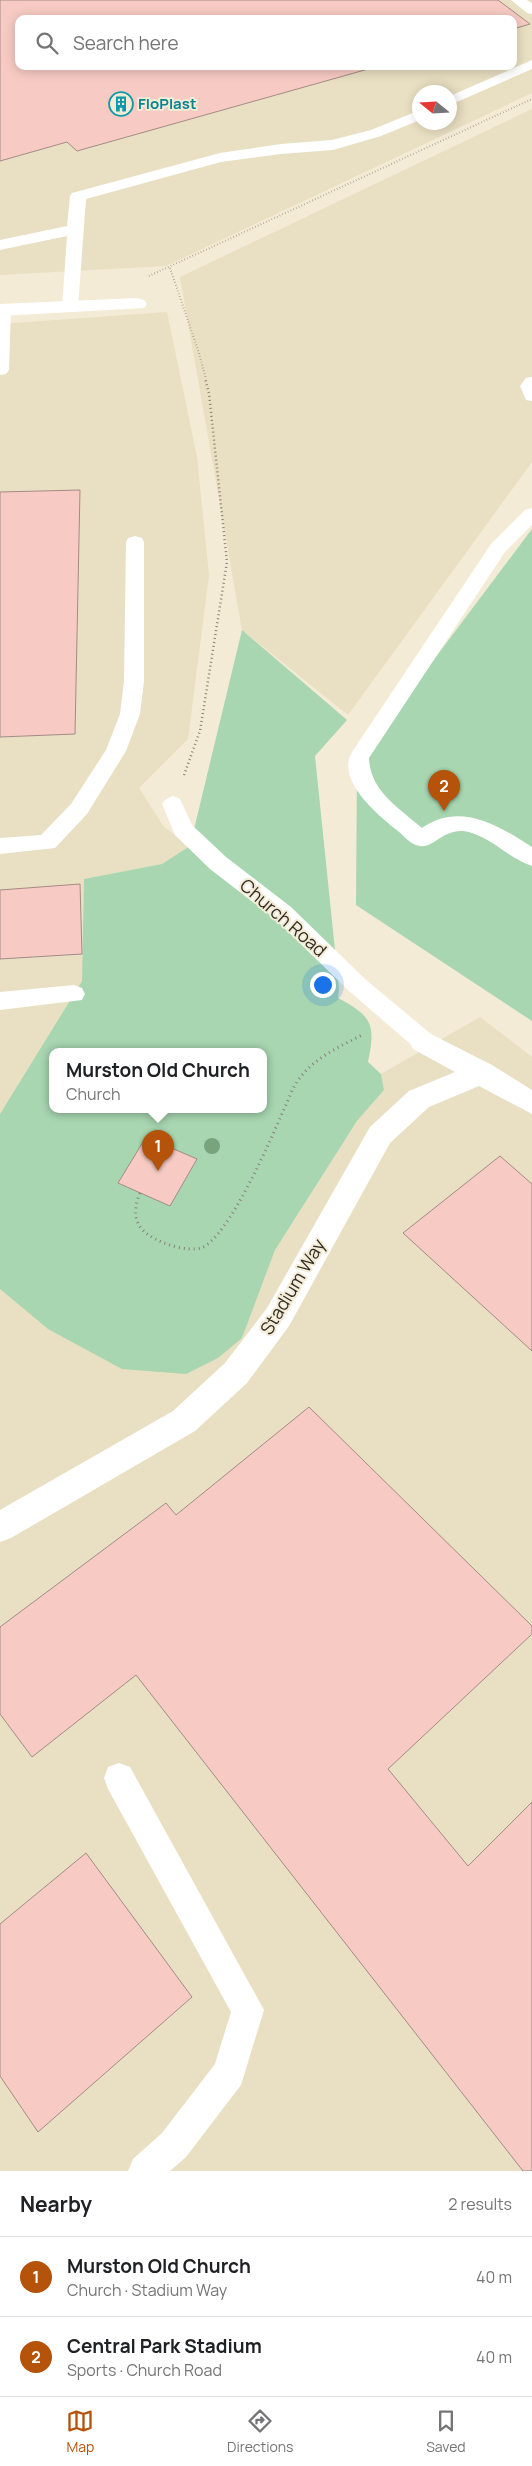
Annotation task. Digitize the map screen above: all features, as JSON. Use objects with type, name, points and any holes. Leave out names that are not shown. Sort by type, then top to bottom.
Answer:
[{"type":"street","points":[[2,310],[137,304]]},
{"type":"street","name":"Church Road","points":[[423,1041],[532,1103]]},
{"type":"street","name":"Stadium Way","points":[[0,1527],[184,1421],[236,1374],[278,1318],[380,1135],[419,1099],[482,1073]]},
{"type":"lane","points":[[518,0],[532,10]]},
{"type":"lane","points":[[457,98],[532,64]]},
{"type":"lane","points":[[70,308],[78,196],[220,158],[333,144],[376,133],[412,117]]},
{"type":"lane","points":[[0,245],[35,236],[75,230]]},
{"type":"lane","points":[[0,370],[2,310]]},
{"type":"lane","points":[[532,382],[529,386],[532,396]]},
{"type":"lane","points":[[532,514],[498,548],[359,757],[358,769],[361,778],[372,795],[422,839],[434,828],[450,823],[465,822],[484,827],[532,858]]},
{"type":"lane","points":[[0,846],[46,842],[79,809],[116,751],[130,714],[134,681],[135,542]]},
{"type":"lane","name":"Church Road","points":[[173,804],[183,829],[218,863],[283,913],[357,985],[423,1041]]},
{"type":"lane","points":[[0,1001],[74,994]]},
{"type":"lane","points":[[119,1778],[248,2010],[229,2073],[174,2145],[145,2171]]},
{"type":"path","points":[[173,804],[200,730],[227,562],[210,393],[199,353],[170,268],[532,99]]},
{"type":"path","points":[[140,1193],[135,1203],[134,1217],[143,1232],[161,1242],[184,1248],[202,1247],[215,1240],[233,1210],[299,1077],[319,1058],[395,1017]]},
{"type":"shaded area","points":[[0,0],[532,0],[532,93],[457,128],[457,85],[412,85],[412,130],[454,130],[166,266],[0,275]]},
{"type":"shaded area","points":[[532,109],[532,462],[348,715],[242,630],[180,277]]},
{"type":"shaded area","points":[[167,312],[197,457],[209,575],[188,739],[139,788],[164,827],[190,846],[163,864],[84,879],[82,981],[0,1114],[0,324]]},
{"type":"shaded area","points":[[480,1017],[532,1057],[532,2171],[0,2171],[0,1289],[48,1329],[242,1338],[275,1250],[357,1121],[384,1090],[381,1074]]},
{"type":"green space","points":[[532,529],[532,1021],[356,905],[357,762]]},
{"type":"green space","points":[[242,630],[347,720],[315,756],[339,989],[338,998],[358,1010],[369,1022],[371,1038],[368,1062],[381,1074],[384,1090],[357,1121],[275,1250],[242,1338],[218,1358],[186,1374],[122,1369],[48,1329],[0,1289],[0,1114],[82,981],[84,879],[162,864],[190,846]]},
{"type":"building","name":"FloPlast","points":[[0,0],[498,0],[530,24],[517,28],[517,15],[15,15],[15,70],[365,70],[77,151],[67,142],[0,161]]},
{"type":"building","points":[[80,490],[75,734],[0,737],[0,492]]},
{"type":"building","points":[[80,884],[82,954],[0,959],[0,890]]},
{"type":"building","points":[[146,1137],[197,1159],[170,1206],[118,1183]]},
{"type":"building","points":[[500,1156],[532,1184],[532,1351],[403,1233]]},
{"type":"building","points":[[309,1407],[532,1626],[532,1634],[388,1769],[468,1866],[532,1802],[532,2171],[523,2171],[136,1675],[32,1757],[0,1714],[0,1627],[166,1503],[176,1515]]},
{"type":"building","points":[[86,1853],[192,1997],[38,2132],[0,2076],[0,1924]]},
{"type":"place","name":"FloPlast","points":[[121,104]]},
{"type":"place","name":"Central Park Stadium","points":[[444,811]]},
{"type":"place","name":"Murston Old Church","points":[[158,1171]]}]
